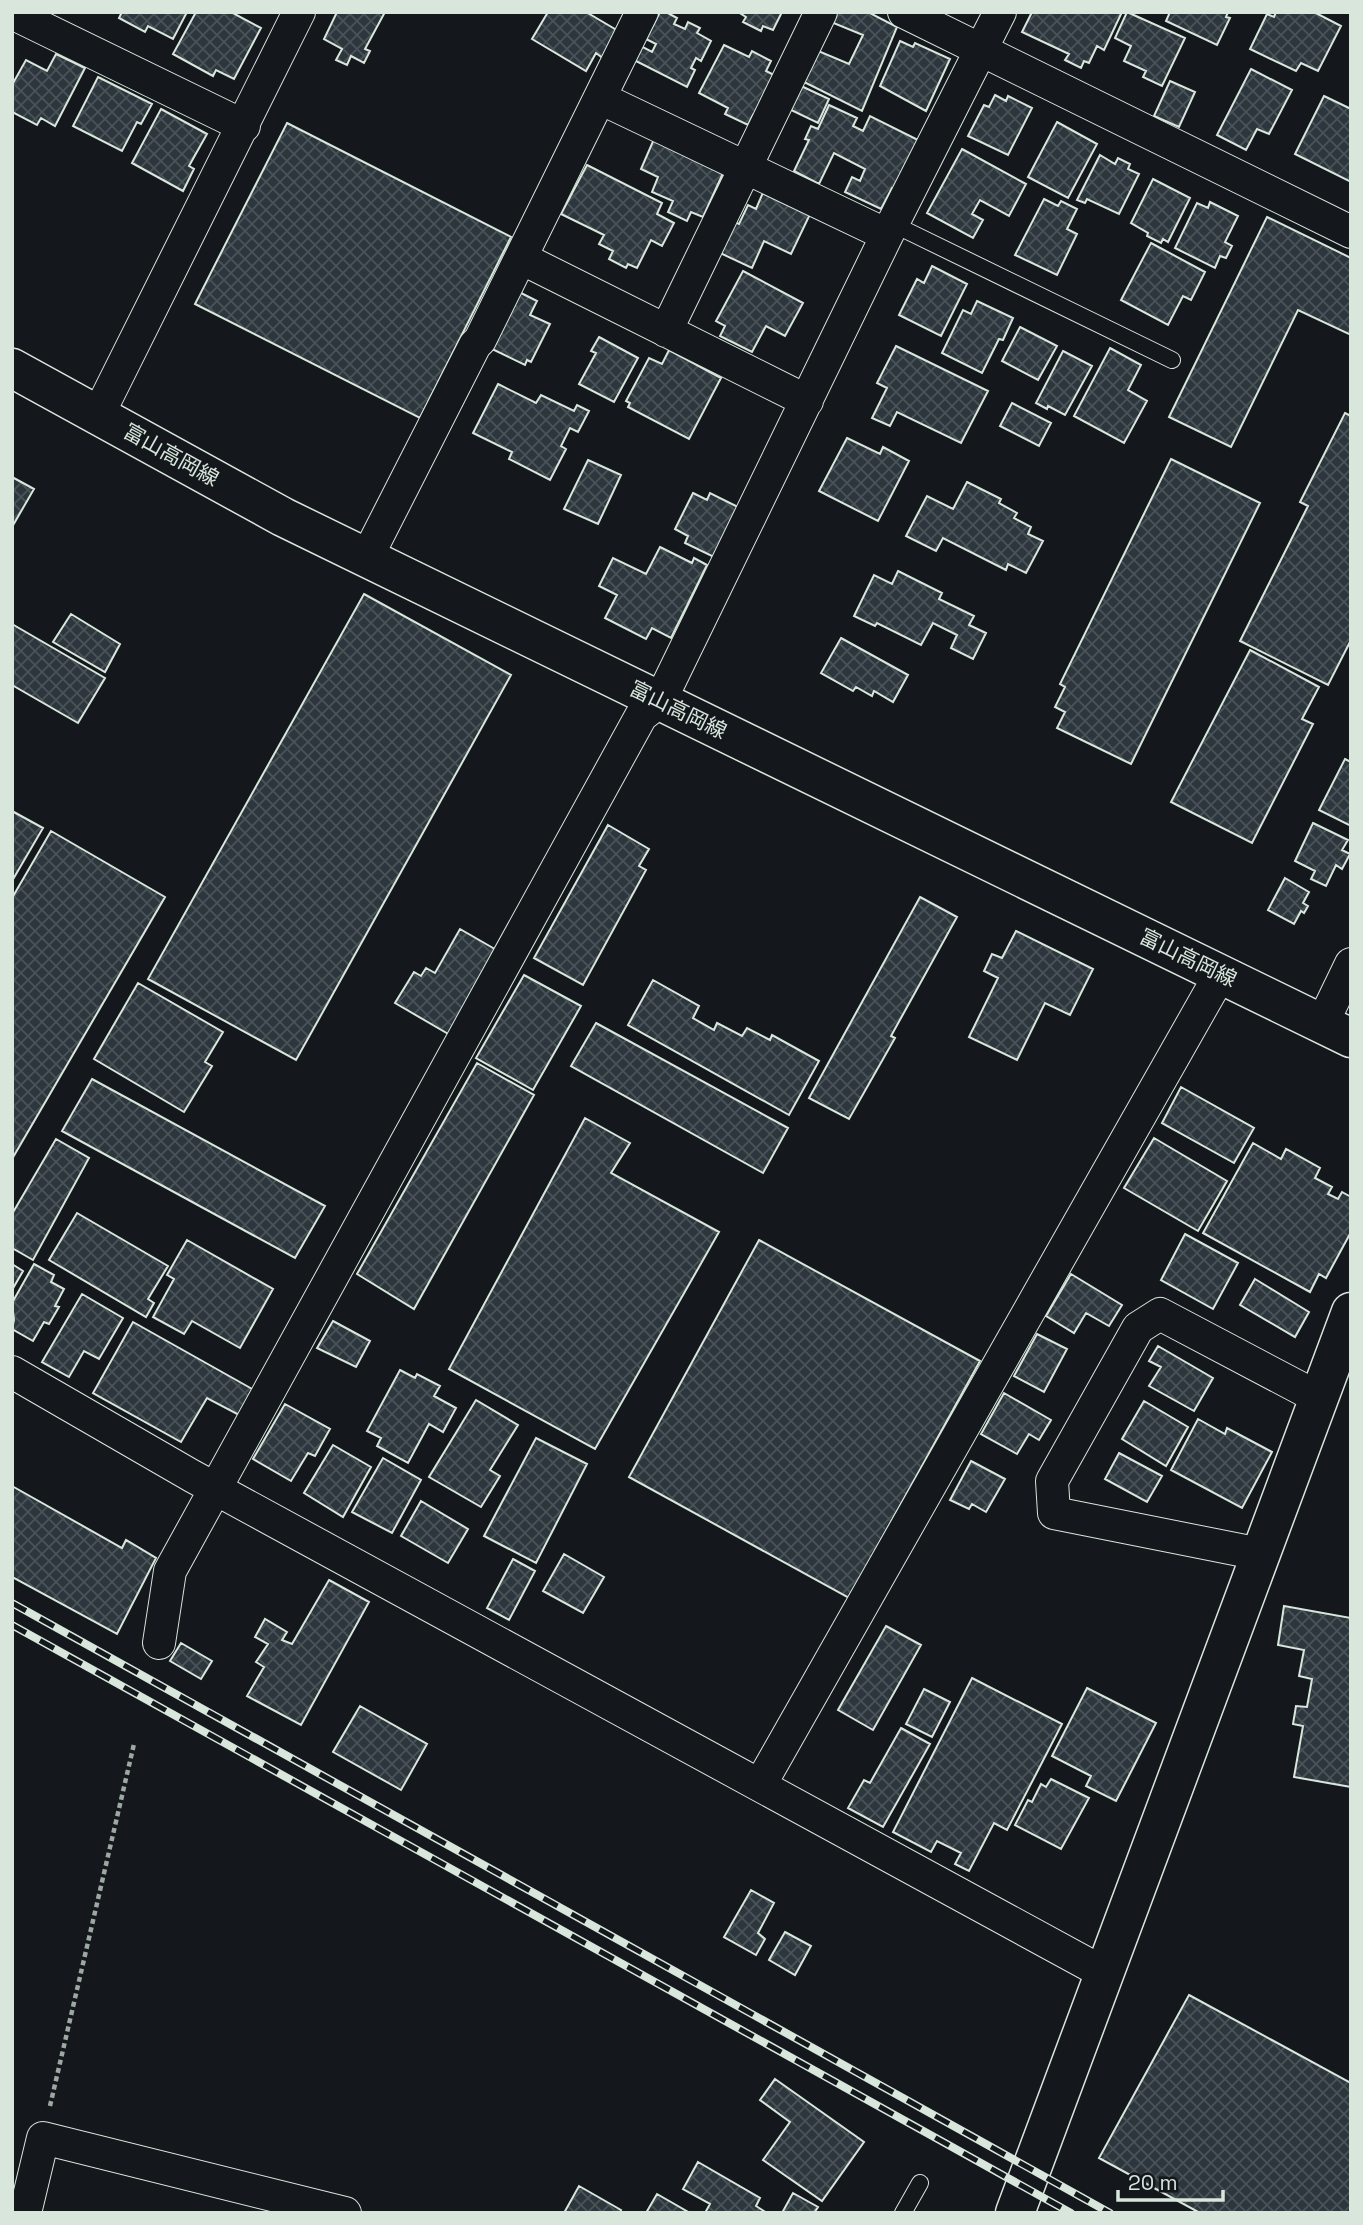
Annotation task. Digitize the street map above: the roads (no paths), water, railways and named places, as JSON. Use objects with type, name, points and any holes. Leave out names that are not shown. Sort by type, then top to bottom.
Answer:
[{"type":"main road","name":"富山高岡線","points":[[12,368],[283,517],[1337,1031]]},
{"type":"main road","points":[[1015,2213],[1351,1312]]},
{"type":"street","points":[[99,415],[299,12]]},
{"type":"street","points":[[367,557],[521,258],[642,12]]},
{"type":"street","points":[[666,331],[821,12]]},
{"type":"street","points":[[904,12],[1351,232]]},
{"type":"street","points":[[159,1643],[170,1571],[641,716],[660,701],[890,229],[1000,12]]},
{"type":"street","points":[[12,13],[244,126]]},
{"type":"street","points":[[600,98],[746,167],[890,229]]},
{"type":"street","points":[[521,258],[807,401]]},
{"type":"street","points":[[1337,1031],[1351,964]]},
{"type":"street","points":[[760,1785],[1221,974]]},
{"type":"street","points":[[1260,1554],[1054,1513],[1052,1481],[1138,1328],[1160,1314],[1318,1398]]},
{"type":"street","points":[[12,1372],[216,1489],[1104,1973]]},
{"type":"street","points":[[25,2213],[43,2138],[345,2213]]},
{"type":"lane","points":[[890,229],[1172,360]]},
{"type":"lane","points":[[902,2213],[919,2183]]},
{"type":"railway","points":[[12,1603],[1110,2213]]},
{"type":"railway","points":[[12,1625],[1071,2213]]}]
